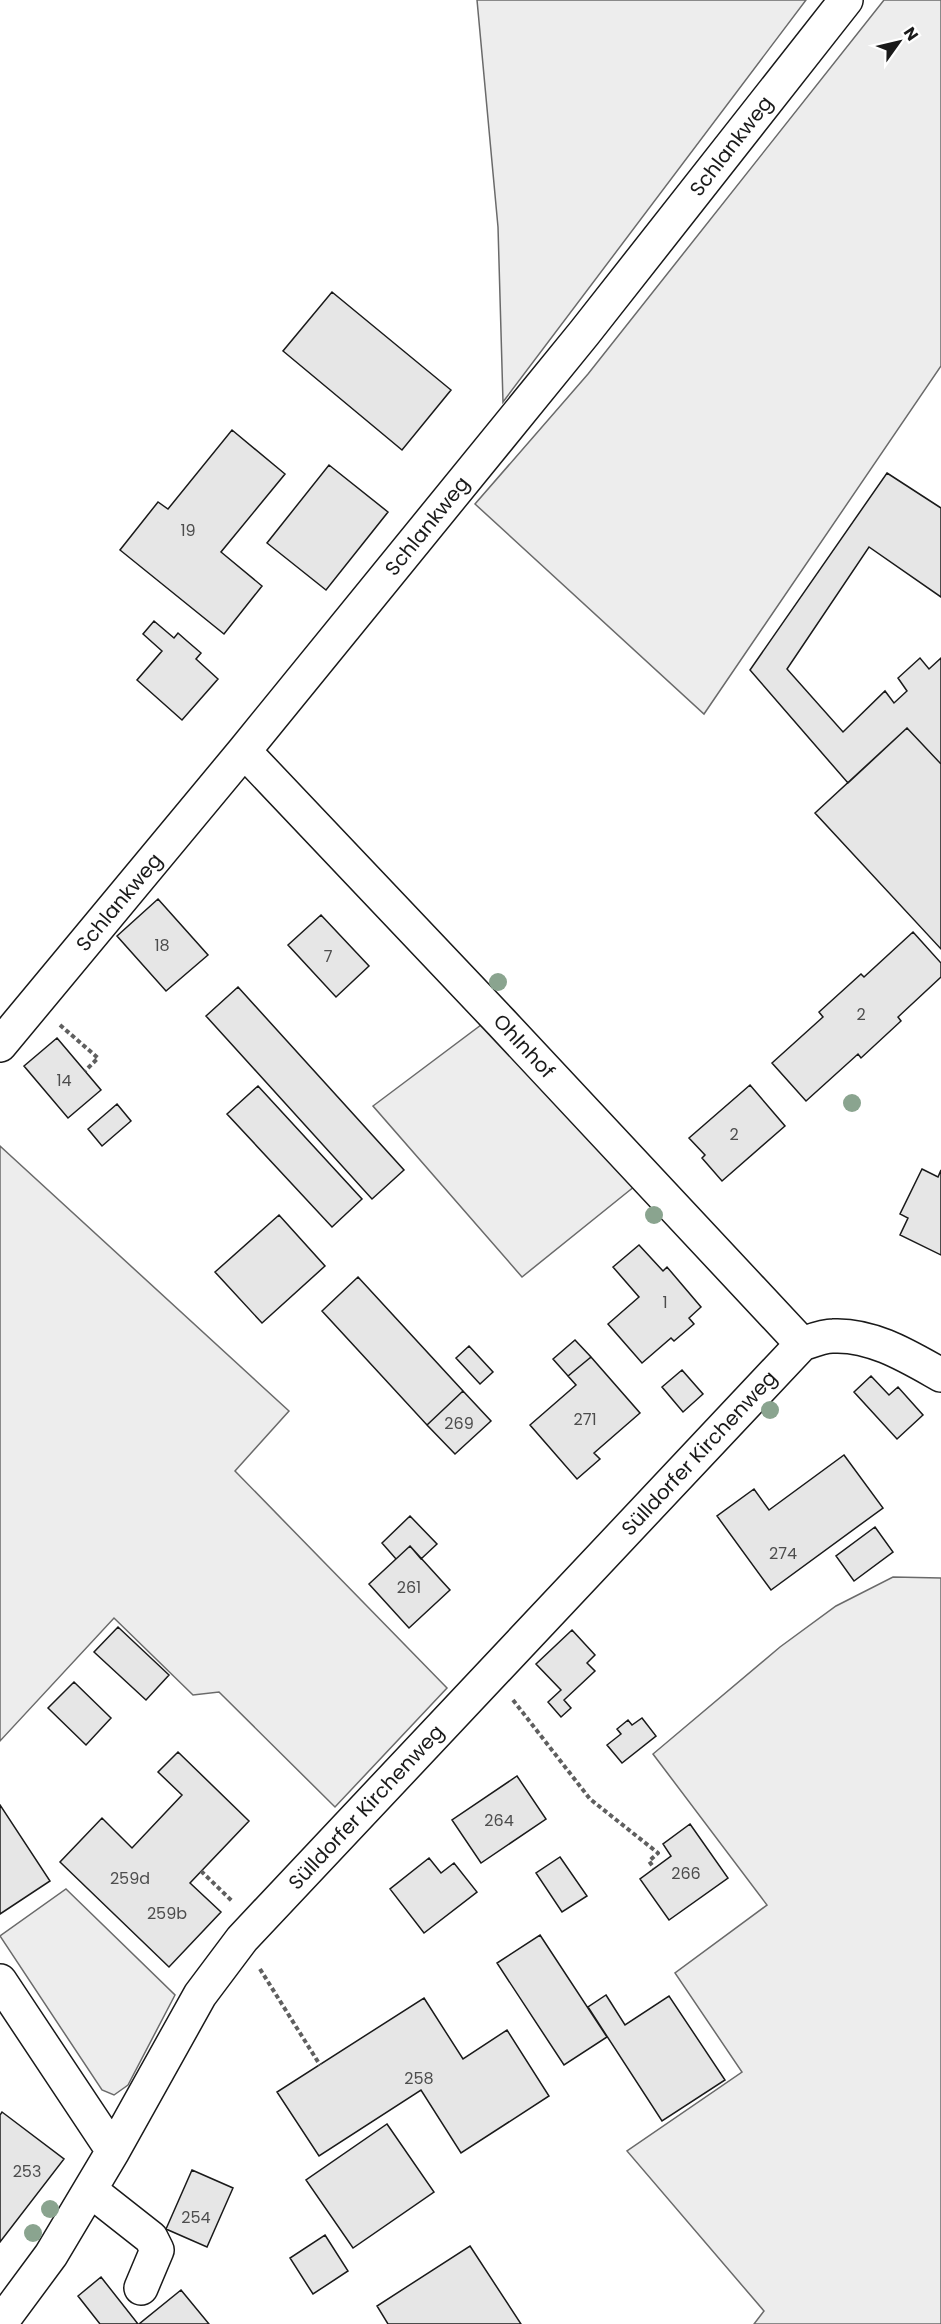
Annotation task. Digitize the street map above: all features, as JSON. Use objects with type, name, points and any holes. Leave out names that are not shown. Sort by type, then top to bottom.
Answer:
[{"type":"street","name":"Schlankweg","points":[[0,1045],[244,751],[585,332],[846,0]]},
{"type":"street","name":"Ohlnhof","points":[[244,751],[494,1013],[802,1344]]},
{"type":"street","points":[[802,1344],[833,1336],[864,1339],[904,1354],[941,1375]]},
{"type":"street","name":"Sülldorfer Kirchenweg","points":[[0,2324],[51,2255],[113,2151],[200,1995],[249,1932],[802,1344]]},
{"type":"street","points":[[0,1981],[113,2151]]},
{"type":"street","points":[[90,2190],[150,2238],[157,2250],[141,2288]]},
{"type":"path","points":[[34,1004],[98,1058],[85,1071]]},
{"type":"path","points":[[493,1673],[590,1799],[658,1853],[649,1861],[654,1868]]},
{"type":"path","points":[[201,1871],[249,1932],[320,2065]]},
{"type":"shaded area","points":[[477,0],[806,0],[503,402],[498,227]]},
{"type":"shaded area","points":[[884,0],[941,0],[941,366],[704,714],[475,504],[588,374]]},
{"type":"shaded area","points":[[485,1022],[635,1186],[522,1277],[373,1106]]},
{"type":"shaded area","points":[[0,1146],[289,1411],[235,1471],[447,1688],[335,1807],[219,1692],[193,1695],[114,1618],[0,1741]]},
{"type":"shaded area","points":[[893,1577],[941,1578],[941,2324],[754,2324],[764,2311],[627,2151],[742,2072],[675,1973],[767,1905],[653,1754],[780,1647],[836,1606]]},
{"type":"shaded area","points":[[66,1889],[175,1995],[128,2085],[114,2095],[102,2090],[0,1936]]},
{"type":"building","points":[[332,292],[451,390],[402,450],[283,351]]},
{"type":"building","points":[[232,430],[285,474],[221,552],[262,586],[224,634],[120,550],[158,502],[168,509]]},
{"type":"building","points":[[329,465],[388,512],[326,590],[267,543]]},
{"type":"building","points":[[887,473],[941,508],[941,597],[869,547],[787,669],[843,732],[885,691],[894,703],[907,691],[898,678],[920,658],[929,669],[941,658],[941,764],[907,728],[848,783],[750,670]]},
{"type":"building","points":[[154,621],[174,638],[178,633],[201,653],[196,659],[218,679],[182,720],[137,680],[162,651],[143,634]]},
{"type":"building","points":[[907,728],[941,764],[941,949],[815,813]]},
{"type":"building","points":[[158,899],[208,955],[166,991],[117,936]]},
{"type":"building","points":[[321,915],[369,966],[336,997],[288,945]]},
{"type":"building","points":[[913,932],[941,963],[941,977],[898,1017],[901,1021],[861,1058],[858,1054],[806,1101],[772,1063],[823,1017],[819,1012],[861,974],[864,977]]},
{"type":"building","points":[[238,987],[404,1170],[372,1199],[206,1016]]},
{"type":"building","points":[[57,1038],[101,1090],[68,1118],[24,1066]]},
{"type":"building","points":[[750,1085],[785,1126],[722,1181],[702,1158],[705,1155],[689,1138]]},
{"type":"building","points":[[258,1086],[362,1199],[332,1227],[227,1114]]},
{"type":"building","points":[[117,1104],[131,1121],[102,1146],[88,1129]]},
{"type":"building","points":[[922,1169],[938,1177],[941,1170],[941,1255],[900,1235],[908,1218],[900,1214]]},
{"type":"building","points":[[279,1215],[325,1266],[262,1323],[215,1272]]},
{"type":"building","points":[[639,1245],[663,1271],[667,1267],[701,1307],[689,1318],[694,1324],[674,1341],[671,1338],[642,1363],[608,1324],[639,1297],[613,1267]]},
{"type":"building","points":[[358,1277],[463,1391],[427,1425],[322,1311]]},
{"type":"building","points":[[575,1340],[591,1357],[568,1376],[553,1359]]},
{"type":"building","points":[[469,1346],[493,1372],[480,1384],[456,1358]]},
{"type":"building","points":[[591,1357],[640,1413],[594,1453],[600,1459],[577,1479],[530,1425],[576,1385],[568,1376]]},
{"type":"building","points":[[682,1370],[703,1394],[683,1412],[662,1387]]},
{"type":"building","points":[[871,1376],[889,1395],[898,1387],[923,1415],[897,1439],[854,1392]]},
{"type":"building","points":[[463,1391],[491,1421],[455,1454],[427,1425]]},
{"type":"building","points":[[844,1455],[883,1508],[771,1590],[717,1516],[754,1489],[769,1510]]},
{"type":"building","points":[[410,1516],[437,1544],[421,1559],[410,1546],[396,1559],[382,1543]]},
{"type":"building","points":[[875,1527],[893,1552],[854,1581],[836,1556]]},
{"type":"building","points":[[410,1546],[450,1590],[409,1628],[369,1584]]},
{"type":"building","points":[[118,1627],[169,1675],[146,1700],[94,1652]]},
{"type":"building","points":[[572,1630],[595,1655],[587,1663],[595,1671],[564,1700],[571,1708],[561,1717],[548,1702],[561,1690],[536,1664]]},
{"type":"building","points":[[74,1682],[111,1718],[86,1745],[48,1708]]},
{"type":"building","points":[[642,1718],[656,1736],[622,1763],[607,1745],[621,1734],[617,1729],[628,1720],[632,1725]]},
{"type":"building","points":[[178,1752],[249,1821],[190,1883],[221,1912],[169,1967],[60,1862],[102,1818],[132,1848],[182,1795],[158,1772]]},
{"type":"building","points":[[517,1776],[546,1819],[481,1863],[452,1820]]},
{"type":"building","points":[[0,1805],[50,1881],[0,1914]]},
{"type":"building","points":[[690,1824],[728,1878],[669,1920],[640,1879],[671,1856],[663,1844]]},
{"type":"building","points":[[560,1857],[587,1896],[562,1912],[536,1873]]},
{"type":"building","points":[[429,1858],[441,1873],[454,1863],[477,1892],[424,1933],[390,1889]]},
{"type":"building","points":[[540,1935],[607,2037],[564,2065],[497,1963]]},
{"type":"building","points":[[606,1995],[625,2025],[669,1996],[725,2080],[662,2121],[588,2007]]},
{"type":"building","points":[[424,1998],[463,2059],[507,2030],[549,2096],[461,2153],[421,2090],[319,2156],[277,2092]]},
{"type":"building","points":[[2,2112],[64,2159],[0,2242],[0,2115]]},
{"type":"building","points":[[387,2124],[434,2192],[353,2248],[306,2180]]},
{"type":"building","points":[[192,2170],[233,2188],[207,2247],[166,2229]]},
{"type":"building","points":[[325,2235],[348,2271],[313,2294],[290,2258]]},
{"type":"building","points":[[470,2246],[521,2324],[388,2324],[377,2306]]},
{"type":"building","points":[[101,2277],[138,2324],[100,2324],[78,2296]]},
{"type":"building","points":[[181,2290],[209,2324],[139,2324]]}]
